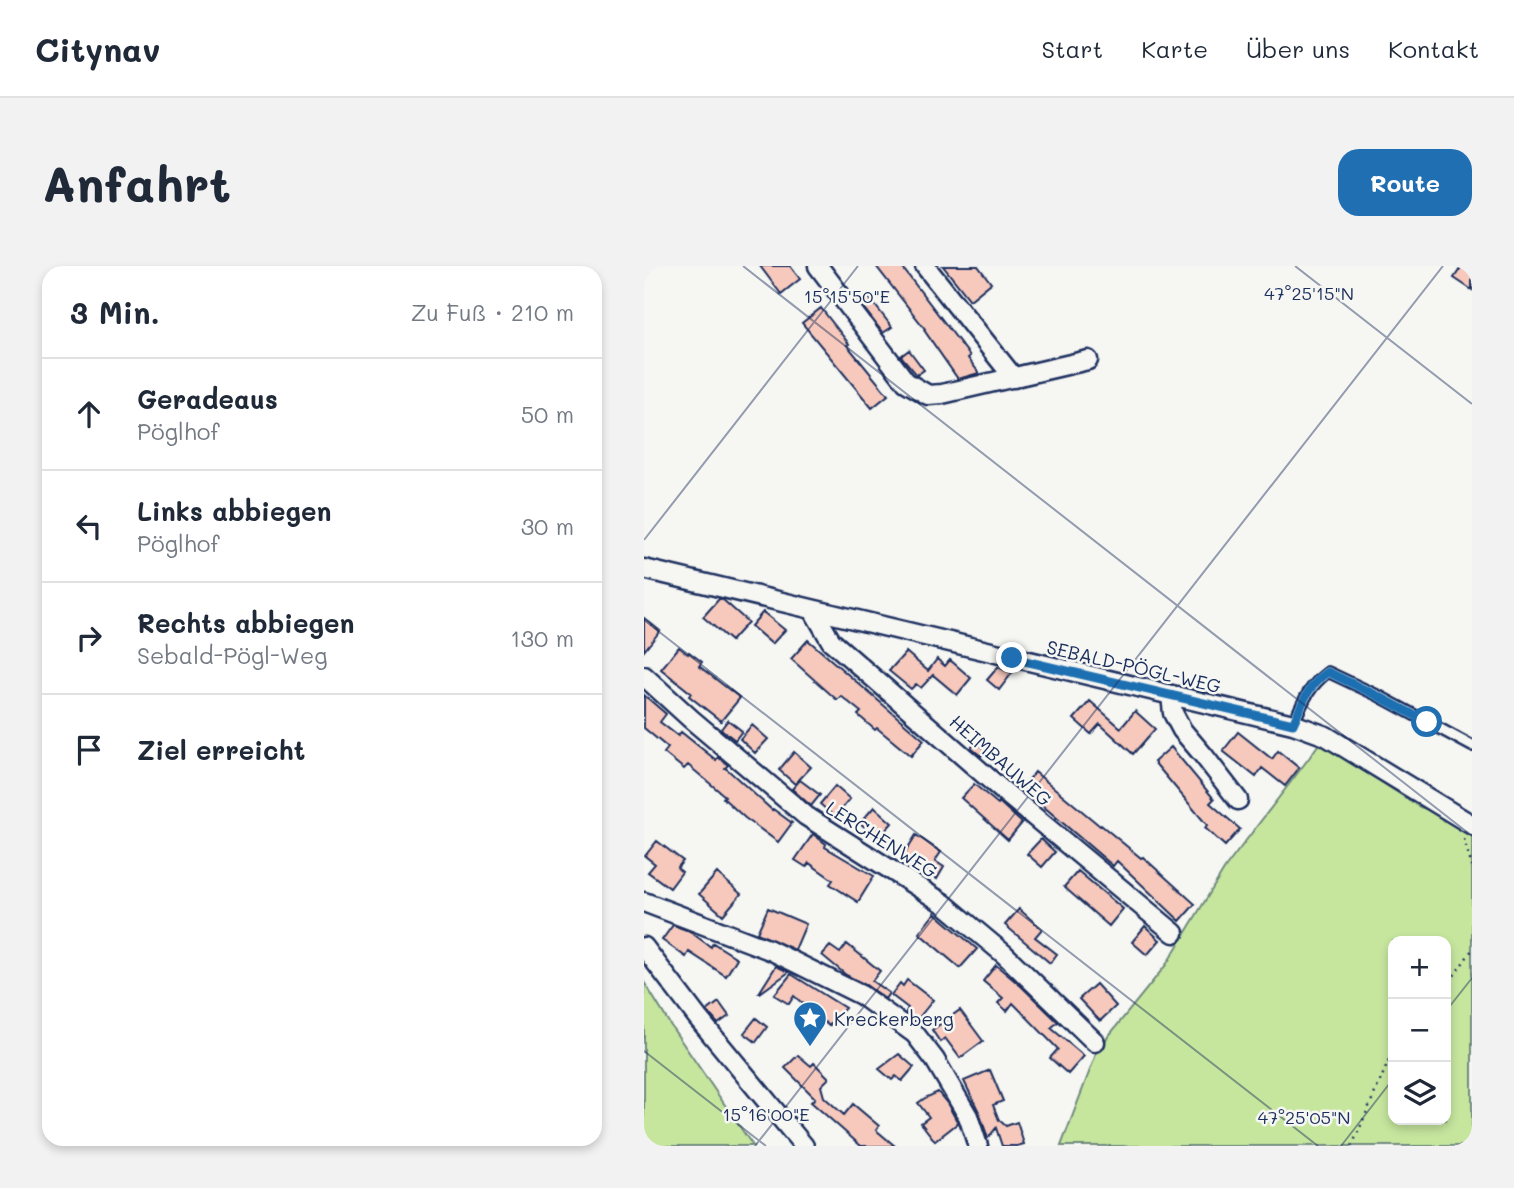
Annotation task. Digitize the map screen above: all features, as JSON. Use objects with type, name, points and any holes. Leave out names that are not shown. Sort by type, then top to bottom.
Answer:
[{"type":"street","points":[[818,266],[906,382],[928,395],[1088,360]]},
{"type":"street","points":[[925,266],[1014,378]]},
{"type":"street","name":"SEBALD-PÖGL-WEG","points":[[644,569],[1293,724],[1326,736],[1464,820]]},
{"type":"street","name":"HEIMBAUWEG","points":[[813,610],[831,641],[1002,790],[1174,933]]},
{"type":"street","name":"LERCHENWEG","points":[[644,676],[806,816],[943,903],[1004,954],[1095,1042]]},
{"type":"street","points":[[1171,696],[1173,713],[1182,730],[1238,800]]},
{"type":"street","points":[[644,902],[770,950],[860,995],[915,1034],[968,1116],[978,1146]]},
{"type":"street","points":[[644,947],[706,1028],[804,1146]]},
{"type":"lane","points":[[1293,724],[1307,692],[1315,681],[1328,672],[1472,746]]},
{"type":"path","points":[[1464,820],[1472,867]]},
{"type":"path","points":[[1451,980],[1472,950]]},
{"type":"path","points":[[1352,1146],[1388,1062]]},
{"type":"green space","points":[[1320,742],[1420,807],[1449,816],[1472,833],[1472,1146],[1061,1146],[1098,1049],[1166,965],[1225,868]]},
{"type":"green space","points":[[644,982],[671,1026],[753,1146],[644,1146]]},
{"type":"building","points":[[760,266],[790,266],[800,279],[781,294]]},
{"type":"building","points":[[876,266],[901,266],[970,356],[968,358],[979,373],[958,379],[925,329]]},
{"type":"building","points":[[943,266],[978,266],[991,283],[970,300]]},
{"type":"building","points":[[1462,266],[1472,266],[1472,290],[1454,278]]},
{"type":"building","points":[[867,295],[892,327],[883,333],[859,302]]},
{"type":"building","points":[[821,308],[888,395],[872,408],[802,323]]},
{"type":"building","points":[[909,350],[924,370],[917,375],[901,356]]},
{"type":"building","points":[[719,599],[748,622],[731,641],[703,617]]},
{"type":"building","points":[[763,612],[785,630],[772,644],[751,626]]},
{"type":"building","points":[[644,618],[660,631],[644,651]]},
{"type":"building","points":[[808,640],[924,740],[911,756],[877,728],[875,730],[858,715],[861,712],[841,696],[837,700],[791,659]]},
{"type":"building","points":[[679,647],[702,662],[699,666],[740,698],[721,721],[661,669]]},
{"type":"building","points":[[906,652],[928,671],[937,659],[945,666],[950,660],[971,678],[957,695],[933,675],[921,688],[916,684],[911,689],[889,671]]},
{"type":"building","points":[[998,667],[1012,673],[999,690],[987,680]]},
{"type":"building","points":[[644,695],[666,714],[660,722],[678,736],[681,732],[716,760],[718,757],[728,765],[725,768],[772,810],[792,823],[778,842],[745,818],[723,798],[725,796],[688,765],[684,769],[664,753],[668,748],[644,728]]},
{"type":"building","points":[[1090,701],[1121,728],[1135,711],[1155,729],[1133,754],[1100,724],[1091,734],[1074,719]]},
{"type":"building","points":[[728,720],[742,731],[735,740],[721,729]]},
{"type":"building","points":[[752,725],[768,739],[755,753],[740,739]]},
{"type":"building","points":[[1238,732],[1272,759],[1278,751],[1299,768],[1285,786],[1262,768],[1256,777],[1223,751]]},
{"type":"building","points":[[976,742],[986,750],[981,756],[971,748]]},
{"type":"building","points":[[1171,747],[1214,799],[1210,803],[1240,829],[1225,846],[1205,828],[1207,825],[1154,762]]},
{"type":"building","points":[[794,752],[811,767],[795,784],[779,770]]},
{"type":"building","points":[[1035,772],[1100,826],[1143,857],[1195,904],[1180,921],[1117,861],[1113,866],[1022,788]]},
{"type":"building","points":[[800,780],[820,795],[811,806],[792,789]]},
{"type":"building","points":[[974,784],[1022,823],[1008,840],[961,798]]},
{"type":"building","points":[[835,786],[850,799],[835,817],[820,804]]},
{"type":"building","points":[[874,807],[892,823],[878,839],[860,823]]},
{"type":"building","points":[[813,834],[826,844],[825,847],[874,876],[858,902],[830,884],[833,880],[809,863],[806,867],[795,860]]},
{"type":"building","points":[[916,835],[941,852],[935,861],[944,867],[937,879],[903,856]]},
{"type":"building","points":[[1041,839],[1055,852],[1042,867],[1027,854]]},
{"type":"building","points":[[657,841],[683,861],[677,868],[682,872],[670,888],[648,872],[655,864],[645,856]]},
{"type":"building","points":[[1078,871],[1123,909],[1109,926],[1064,887]]},
{"type":"building","points":[[717,873],[741,894],[723,915],[699,894]]},
{"type":"building","points":[[768,908],[806,924],[795,950],[757,933]]},
{"type":"building","points":[[1019,909],[1042,929],[1035,937],[1057,954],[1050,963],[1005,925]]},
{"type":"building","points":[[935,913],[977,949],[960,968],[919,933]]},
{"type":"building","points":[[673,925],[689,931],[711,947],[713,943],[737,958],[726,976],[689,952],[686,957],[662,940]]},
{"type":"building","points":[[1145,926],[1160,940],[1147,955],[1132,942]]},
{"type":"building","points":[[847,944],[880,971],[872,981],[889,993],[885,999],[846,975],[822,955],[830,946],[840,953]]},
{"type":"building","points":[[996,965],[1058,1022],[1051,1028],[1084,1056],[1068,1074],[1050,1058],[1058,1049],[1013,1003],[1007,1011],[998,1003],[1003,998],[983,981]]},
{"type":"building","points":[[776,966],[789,972],[759,993]]},
{"type":"building","points":[[791,974],[845,1008],[829,1026],[794,996],[789,1004],[774,995]]},
{"type":"building","points":[[907,980],[933,1000],[917,1020],[906,1012],[908,1008],[891,995],[900,983],[903,986]]},
{"type":"building","points":[[1096,984],[1116,1006],[1100,1021],[1079,999]]},
{"type":"building","points":[[719,1002],[729,1016],[718,1024],[707,1011]]},
{"type":"building","points":[[960,1010],[983,1041],[960,1058],[945,1038],[940,1042],[932,1030]]},
{"type":"building","points":[[756,1018],[767,1027],[756,1042],[744,1033]]},
{"type":"building","points":[[899,1054],[914,1067],[902,1081],[896,1076],[892,1080],[879,1069]]},
{"type":"building","points":[[798,1055],[811,1066],[814,1063],[829,1078],[821,1086],[824,1097],[844,1115],[853,1104],[879,1126],[876,1130],[895,1146],[861,1146],[811,1102],[815,1098],[785,1068]]},
{"type":"building","points":[[990,1070],[1003,1101],[993,1105],[999,1120],[1006,1126],[1017,1122],[1024,1144],[1002,1146],[996,1128],[988,1138],[964,1081]]},
{"type":"building","points":[[938,1092],[958,1123],[935,1141],[921,1123],[929,1117],[918,1103]]},
{"type":"place","name":"Kreckerberg","points":[[810,1048]]},
{"type":"route","points":[[1012,658],[1293,724],[1307,692],[1315,681],[1328,672],[1427,722]]}]
